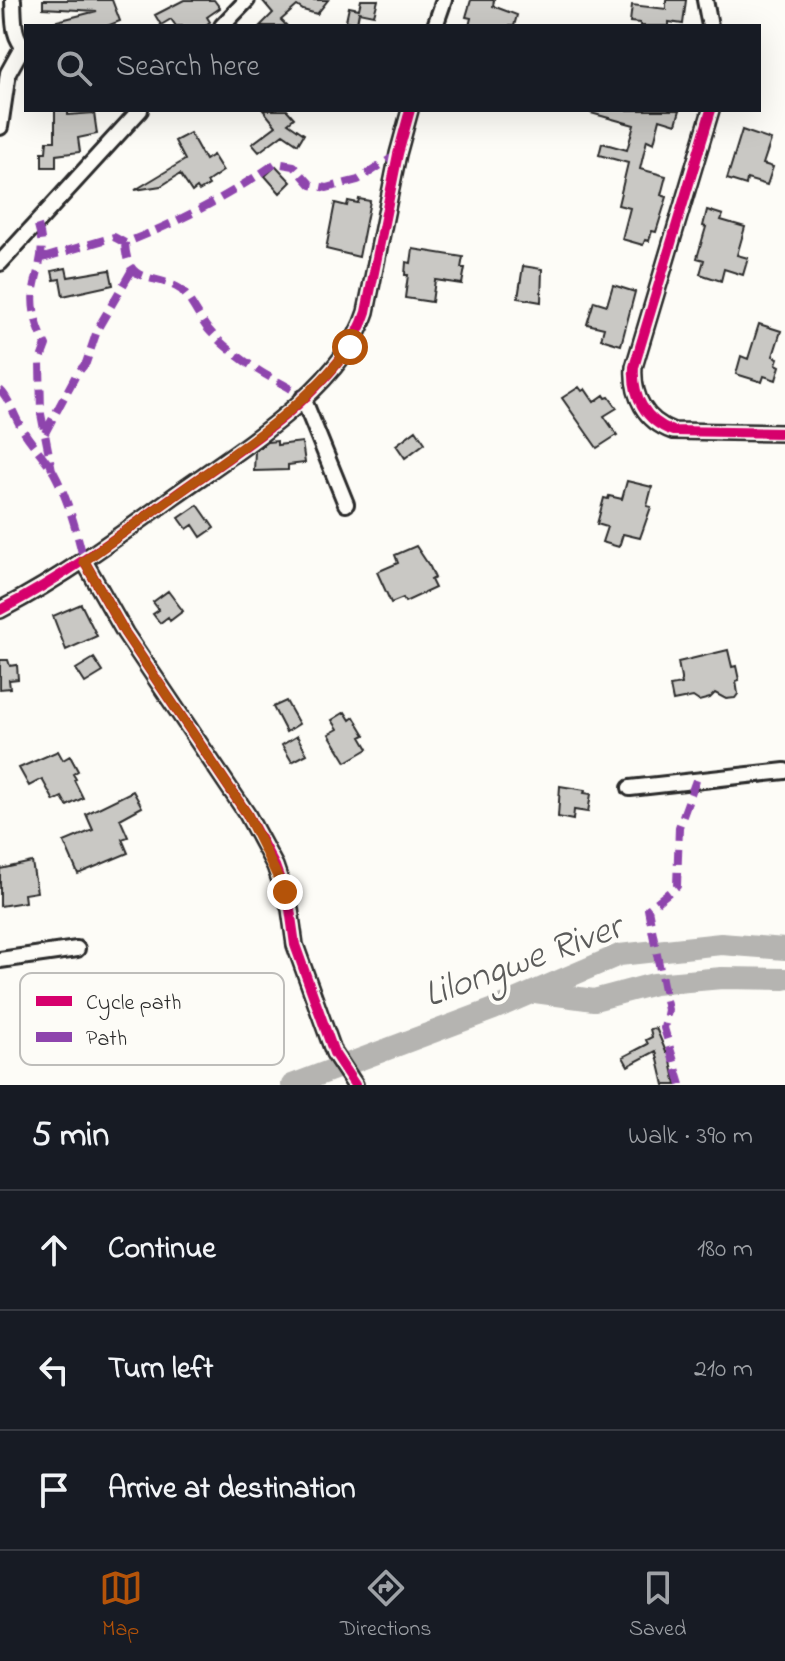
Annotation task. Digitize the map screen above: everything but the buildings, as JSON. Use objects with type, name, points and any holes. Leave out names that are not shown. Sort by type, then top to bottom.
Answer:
[{"type":"street","points":[[0,127],[8,73],[24,48],[16,35],[13,0]]},
{"type":"street","points":[[224,24],[247,0]]},
{"type":"street","points":[[436,24],[444,0]]},
{"type":"street","points":[[705,0],[710,24]]},
{"type":"street","points":[[0,263],[138,112]]},
{"type":"street","points":[[0,610],[84,561],[258,437],[339,362],[361,329],[409,112]]},
{"type":"street","points":[[710,112],[634,367],[633,381],[643,409],[663,427],[673,431],[785,433]]},
{"type":"street","points":[[303,398],[346,504]]},
{"type":"street","points":[[84,561],[125,633],[247,814],[275,866],[290,909],[295,945],[334,1053],[355,1085]]},
{"type":"street","points":[[630,788],[785,771]]},
{"type":"street","points":[[0,960],[77,949]]},
{"type":"waterway","name":"Lilongwe River","points":[[292,1085],[494,1009],[619,955],[721,944],[785,949]]},
{"type":"waterway","points":[[535,992],[594,1000],[654,984],[722,978],[785,979]]},
{"type":"marked path","points":[[43,258],[114,237],[125,243],[145,235],[222,197],[276,163],[294,166],[311,185],[327,188],[358,180],[398,154]]},
{"type":"marked path","points":[[38,225],[42,250],[33,303],[37,325],[46,345],[40,361],[41,414],[52,470]]},
{"type":"marked path","points":[[125,243],[127,257],[136,272],[180,289],[208,329],[226,347],[303,398]]},
{"type":"marked path","points":[[45,433],[76,375],[86,363],[98,328],[132,270]]},
{"type":"marked path","points":[[0,390],[18,423],[59,483],[84,561]]},
{"type":"marked path","points":[[681,1085],[664,1028],[668,1010],[648,909],[677,886],[679,827],[696,780]]},
{"type":"cycle path","points":[[0,610],[89,556],[256,438],[285,416],[335,366],[353,340],[366,312],[409,112]]},
{"type":"cycle path","points":[[710,112],[634,367],[635,388],[648,414],[673,431],[785,433]]},
{"type":"cycle path","points":[[84,561],[125,633],[247,814],[275,866],[290,909],[295,945],[334,1053],[355,1085]]},
{"type":"route","points":[[285,892],[247,814],[125,633],[84,561],[258,437],[306,395],[350,347]]}]
